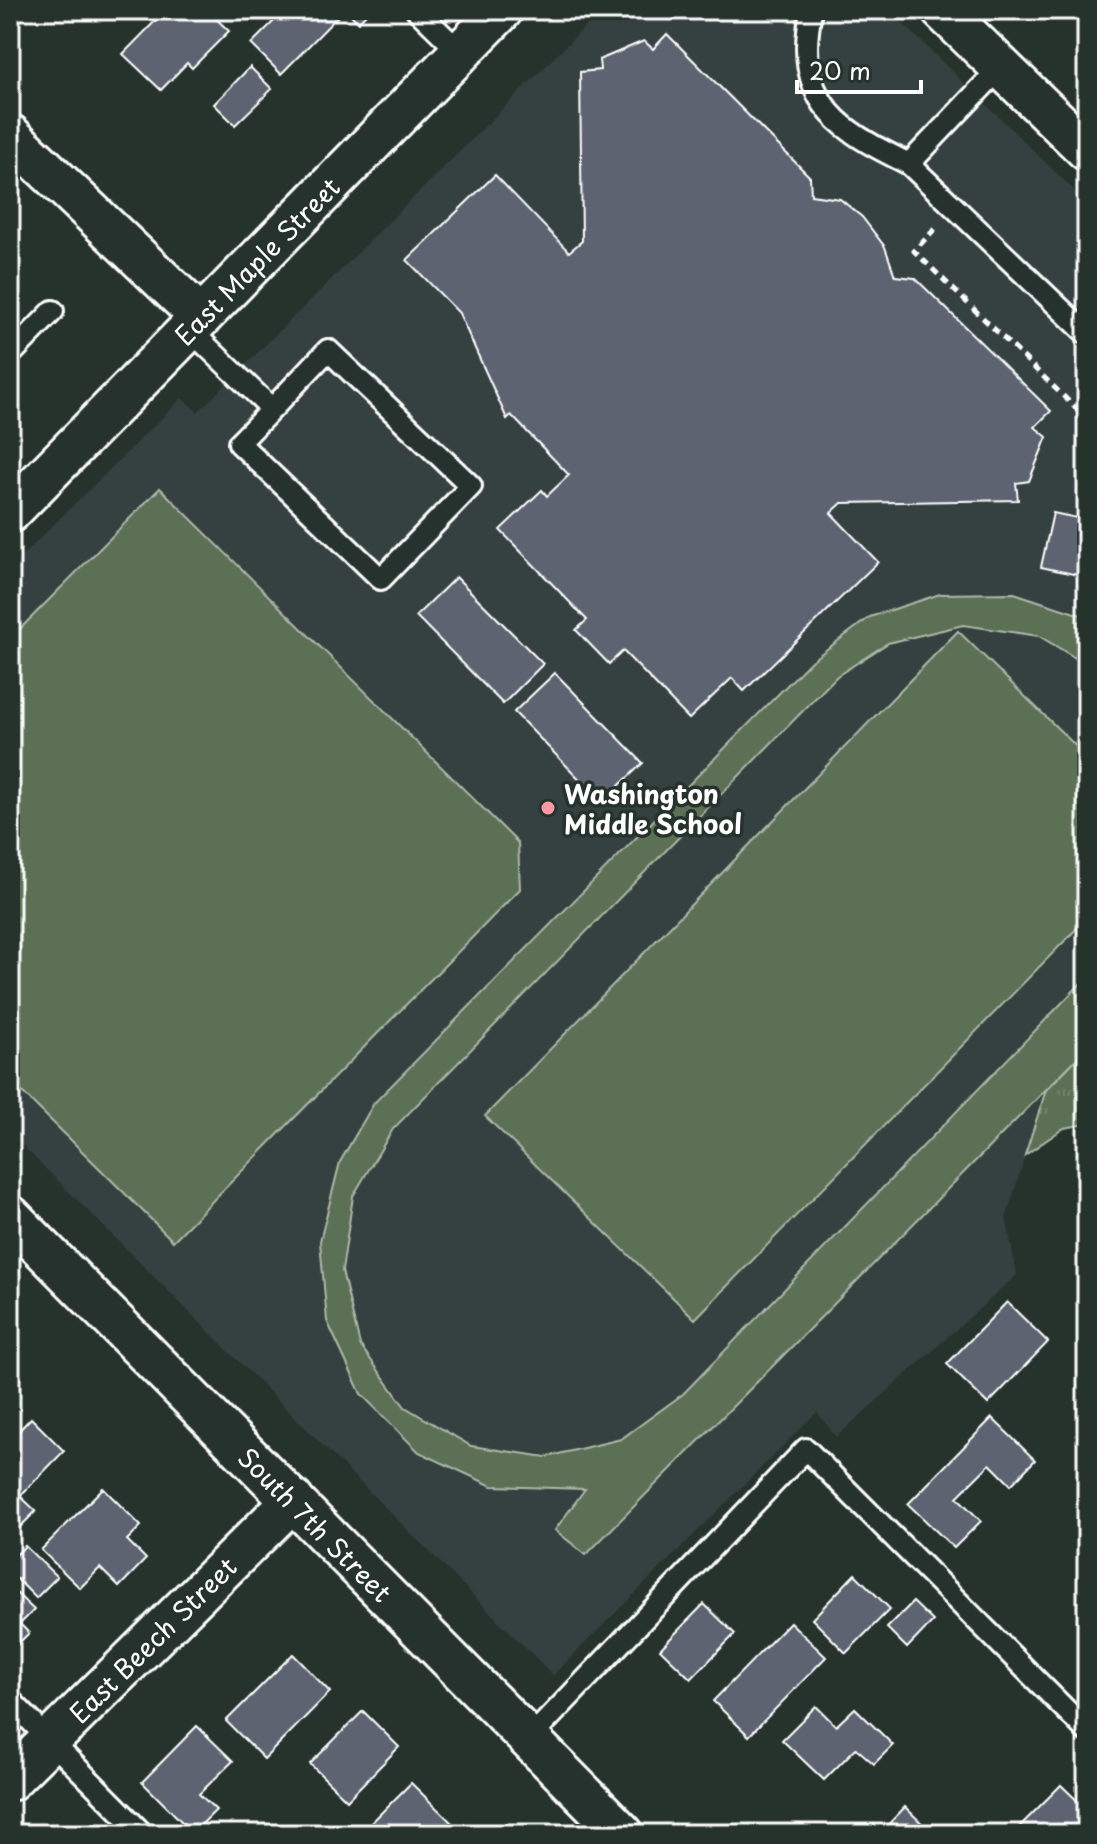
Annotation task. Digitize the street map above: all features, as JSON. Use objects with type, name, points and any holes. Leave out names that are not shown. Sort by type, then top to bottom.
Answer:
[{"type":"street","name":"East Maple Street","points":[[10,512],[502,10]]},
{"type":"street","points":[[942,10],[1087,150]]},
{"type":"street","points":[[10,135],[195,323]]},
{"type":"street","name":"South 7th Street","points":[[10,1216],[623,1834]]},
{"type":"street","name":"East Beech Street","points":[[10,1780],[293,1500]]},
{"type":"lane","points":[[417,10],[460,52]]},
{"type":"lane","points":[[811,10],[807,49],[814,86],[826,111],[859,139],[909,164],[1087,334]]},
{"type":"lane","points":[[909,164],[1001,67]]},
{"type":"lane","points":[[10,355],[53,311]]},
{"type":"lane","points":[[195,323],[272,409]]},
{"type":"lane","points":[[328,350],[471,486],[381,579],[239,443],[272,409],[328,350]]},
{"type":"lane","points":[[529,1739],[806,1449],[1087,1731]]},
{"type":"lane","points":[[10,1700],[143,1834]]},
{"type":"path","points":[[955,207],[914,251],[1087,419]]},
{"type":"shaded area","name":"Washington Middle School","points":[[602,10],[889,10],[1087,203],[1087,1048],[1046,1090],[1039,1110],[1006,1218],[1017,1275],[836,1437],[817,1412],[553,1675],[10,1133],[10,568],[182,398],[198,412]]},
{"type":"green space","points":[[160,488],[518,843],[520,889],[173,1241],[10,1080],[10,639]]},
{"type":"green space","points":[[1014,593],[1087,617],[1087,665],[1039,636],[963,625],[888,643],[837,676],[393,1129],[353,1196],[342,1271],[360,1345],[405,1407],[471,1446],[546,1457],[621,1439],[683,1394],[1087,977],[1087,1048],[586,1555],[555,1530],[585,1489],[492,1486],[419,1452],[361,1394],[327,1321],[320,1241],[340,1162],[374,1103],[811,661],[870,617],[940,594]]},
{"type":"green space","points":[[958,631],[1087,757],[1087,918],[695,1319],[485,1116]]},
{"type":"green space","points":[[1087,1048],[1087,1124],[1064,1128],[1025,1155],[1046,1090]]},
{"type":"building","points":[[166,10],[207,10],[229,31],[192,68],[187,63],[161,90],[123,54]]},
{"type":"building","points":[[285,10],[344,10],[281,74],[251,44]]},
{"type":"building","points":[[346,10],[370,10],[358,22]]},
{"type":"building","points":[[667,34],[810,177],[811,195],[840,199],[862,217],[885,247],[895,276],[915,278],[1051,411],[1035,427],[1047,437],[1029,481],[1016,483],[1018,500],[842,503],[831,513],[878,562],[744,691],[732,678],[689,719],[623,651],[609,664],[576,630],[587,620],[500,530],[542,490],[547,496],[569,475],[511,415],[507,419],[459,313],[407,260],[495,175],[569,252],[582,241],[580,72],[600,70],[599,60],[644,41],[653,49]]},
{"type":"building","points":[[250,67],[272,89],[235,125],[214,104]]},
{"type":"building","points":[[1053,513],[1087,520],[1087,577],[1041,567]]},
{"type":"building","points":[[456,577],[543,664],[503,704],[416,616]]},
{"type":"building","points":[[555,673],[643,763],[602,802],[514,712]]},
{"type":"building","points":[[1007,1302],[1048,1342],[988,1404],[947,1364]]},
{"type":"building","points":[[10,1380],[19,1389],[10,1398]]},
{"type":"building","points":[[31,1418],[64,1451],[20,1496],[36,1511],[10,1537],[10,1440]]},
{"type":"building","points":[[992,1418],[1035,1460],[1011,1485],[990,1464],[957,1497],[981,1521],[954,1548],[908,1504]]},
{"type":"building","points":[[103,1488],[141,1526],[127,1540],[146,1559],[119,1587],[100,1568],[80,1588],[41,1550]]},
{"type":"building","points":[[25,1546],[57,1577],[36,1598],[10,1572],[10,1561]]},
{"type":"building","points":[[855,1574],[890,1609],[846,1653],[812,1619]]},
{"type":"building","points":[[13,1590],[34,1610],[20,1624],[29,1633],[12,1650],[10,1593]]},
{"type":"building","points":[[913,1602],[933,1621],[907,1648],[887,1628]]},
{"type":"building","points":[[704,1604],[735,1634],[691,1679],[660,1649]]},
{"type":"building","points":[[790,1622],[826,1657],[749,1736],[713,1701]]},
{"type":"building","points":[[293,1654],[330,1692],[264,1759],[226,1721]]},
{"type":"building","points":[[816,1706],[836,1726],[855,1708],[893,1745],[874,1764],[856,1748],[824,1780],[782,1740]]},
{"type":"building","points":[[363,1711],[399,1747],[347,1800],[310,1764]]},
{"type":"building","points":[[197,1726],[233,1761],[199,1794],[216,1810],[193,1833],[142,1782]]},
{"type":"building","points":[[411,1783],[456,1827],[450,1834],[360,1834]]},
{"type":"building","points":[[1061,1785],[1087,1810],[1087,1834],[1012,1834]]},
{"type":"building","points":[[905,1807],[933,1834],[879,1834]]},
{"type":"place","name":"Washington Middle School","points":[[548,808]]}]
